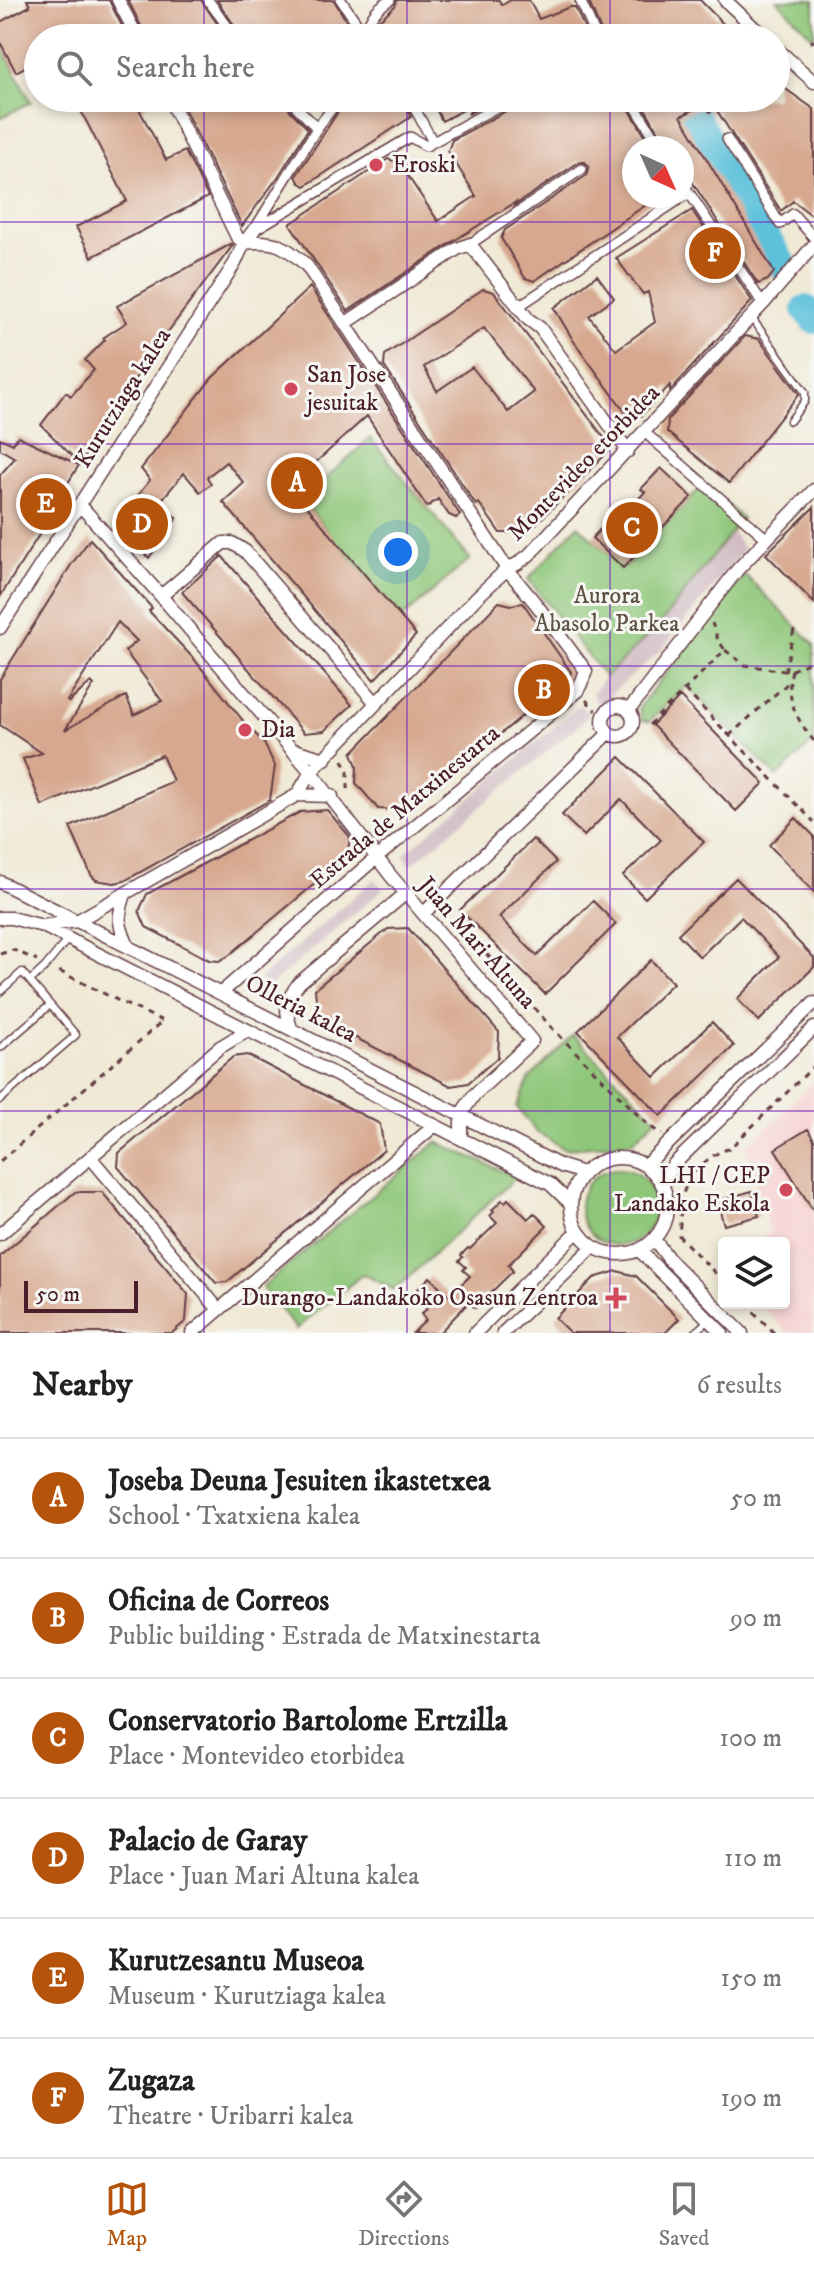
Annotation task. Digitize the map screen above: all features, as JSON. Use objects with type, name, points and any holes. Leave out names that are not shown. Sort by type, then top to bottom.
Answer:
[{"type":"street","points":[[118,0],[131,24]]},
{"type":"street","points":[[208,0],[226,24]]},
{"type":"street","points":[[341,0],[356,24]]},
{"type":"street","points":[[368,24],[378,7],[390,0]]},
{"type":"street","points":[[580,0],[591,24]]},
{"type":"street","points":[[725,0],[750,24]]},
{"type":"street","points":[[790,61],[814,82]]},
{"type":"street","points":[[176,112],[237,237],[244,243],[265,241],[283,245],[307,266],[507,569]]},
{"type":"street","points":[[302,112],[317,128]]},
{"type":"street","points":[[254,230],[329,112]]},
{"type":"street","points":[[417,112],[433,142]]},
{"type":"street","points":[[254,230],[410,137],[426,146],[488,112]]},
{"type":"street","points":[[639,112],[654,136]]},
{"type":"street","points":[[727,139],[780,224],[793,214],[814,238]]},
{"type":"street","points":[[346,323],[582,169]]},
{"type":"street","points":[[694,200],[763,304]]},
{"type":"street","points":[[519,306],[666,208]]},
{"type":"street","name":"Kurutziaga kalea","points":[[0,628],[254,230]]},
{"type":"street","points":[[470,244],[528,319],[540,328],[628,451]]},
{"type":"street","name":"Montevideo etorbidea","points":[[297,795],[311,772],[330,756],[477,597],[507,569],[529,555],[628,451],[814,245]]},
{"type":"street","points":[[650,437],[767,539]]},
{"type":"street","points":[[629,710],[743,564],[814,490]]},
{"type":"street","name":"Juan Mari Altuna","points":[[80,505],[332,796],[405,894],[532,1041],[474,1095],[461,1114]]},
{"type":"street","points":[[161,596],[223,543],[232,543],[245,551],[376,703]]},
{"type":"street","name":"Estrada de Matxinestarta","points":[[221,993],[578,691],[586,671],[507,569]]},
{"type":"street","points":[[617,706],[629,710],[633,724],[629,731],[621,735],[609,733],[603,722],[608,709],[617,706]]},
{"type":"street","points":[[424,913],[609,733]]},
{"type":"street","points":[[291,749],[330,756]]},
{"type":"street","points":[[43,926],[77,921],[297,795],[332,796]]},
{"type":"street","name":"Olleria kalea","points":[[0,882],[561,1166],[583,1173]]},
{"type":"street","points":[[125,894],[118,913],[120,929],[128,946]]},
{"type":"street","points":[[291,1028],[287,1015],[289,996],[299,983],[405,894]]},
{"type":"street","name":"Olleria kalea","points":[[0,918],[43,926],[550,1184],[571,1204]]},
{"type":"street","points":[[646,1165],[814,1003]]},
{"type":"street","points":[[663,1185],[673,1165],[814,1028]]},
{"type":"street","points":[[0,1234],[220,1047],[247,1031]]},
{"type":"street","points":[[461,1114],[461,1138]]},
{"type":"street","points":[[192,1333],[434,1126]]},
{"type":"street","points":[[620,1157],[646,1165],[656,1173],[667,1199],[667,1213],[662,1227],[654,1239],[639,1250],[624,1254],[608,1253],[593,1247],[578,1231],[572,1218],[572,1193],[583,1173],[593,1164],[620,1157]]},
{"type":"street","points":[[91,1158],[219,1310]]},
{"type":"street","points":[[475,1333],[578,1231]]},
{"type":"street","points":[[654,1239],[671,1262],[742,1333]]},
{"type":"street","points":[[503,1333],[593,1247]]},
{"type":"street","points":[[639,1250],[722,1333]]},
{"type":"lane","points":[[751,317],[805,392],[805,401],[790,421]]},
{"type":"lane","points":[[30,981],[68,939]]},
{"type":"lane","points":[[0,992],[22,972],[76,1035],[0,1100]]},
{"type":"lane","points":[[0,1048],[50,1005]]},
{"type":"lane","points":[[695,1333],[708,1320]]},
{"type":"path","points":[[712,603],[713,628],[725,650],[745,665],[785,671],[814,660]]},
{"type":"path","points":[[785,671],[795,625]]},
{"type":"path","points":[[649,725],[725,650]]},
{"type":"path","points":[[792,670],[788,686],[794,708],[814,741]]},
{"type":"path","points":[[729,736],[790,681]]},
{"type":"path","points":[[685,690],[814,822]]},
{"type":"path","points":[[330,756],[343,758],[348,772],[348,795]]},
{"type":"path","points":[[434,903],[460,924],[549,1025],[649,1126],[668,1138]]},
{"type":"path","points":[[0,954],[13,950],[163,1021],[0,1161]]},
{"type":"path","points":[[718,1276],[679,1236],[684,1192],[700,1168],[719,1151],[729,1149],[814,1066]]},
{"type":"path","points":[[751,1309],[774,1333]]},
{"type":"shaded area","points":[[732,532],[744,549],[661,650],[599,705],[592,694],[605,677],[659,625]]},
{"type":"shaded area","points":[[580,705],[589,716],[411,865],[403,855]]},
{"type":"shaded area","points":[[374,879],[383,889],[267,988],[260,979]]},
{"type":"shaded area","name":"LHI / CEP Landako Eskola","points":[[814,1081],[814,1333],[788,1333],[765,1309],[790,1309],[790,1237],[762,1237],[770,1233],[746,1147]]},
{"type":"green space","points":[[777,0],[814,0],[814,38]]},
{"type":"green space","points":[[0,48],[24,89],[24,106],[0,118]]},
{"type":"green space","points":[[370,438],[470,559],[401,619],[302,500]]},
{"type":"green space","name":"Aurora Abasolo Parkea","points":[[704,484],[742,518],[659,625],[605,677],[528,579],[578,525],[624,568]]},
{"type":"green space","points":[[745,575],[814,644],[814,741],[777,777],[687,686],[649,722],[642,720],[639,707]]},
{"type":"green space","points":[[573,1035],[656,1119],[633,1141],[565,1149],[537,1132],[517,1107],[529,1079]]},
{"type":"green space","points":[[437,1142],[516,1177],[395,1290],[363,1274],[296,1329],[262,1287]]},
{"type":"green space","points":[[618,1169],[632,1172],[645,1180],[653,1193],[656,1207],[653,1221],[645,1234],[632,1242],[618,1245],[604,1242],[591,1234],[583,1221],[580,1207],[583,1193],[591,1180],[604,1172]]},
{"type":"building","points":[[27,0],[109,0],[121,24],[24,24],[24,68],[16,72],[0,42],[0,22],[30,6]]},
{"type":"building","points":[[128,0],[201,0],[217,24],[140,24]]},
{"type":"building","points":[[217,0],[334,0],[348,24],[233,24]]},
{"type":"building","points":[[397,0],[499,0],[502,5],[511,0],[529,0],[539,19],[575,7],[583,24],[377,24]]},
{"type":"building","points":[[588,0],[700,0],[723,24],[598,24]]},
{"type":"building","points":[[790,92],[814,109],[814,217],[793,201],[781,211],[718,112],[790,112]]},
{"type":"building","points":[[82,112],[141,112],[166,160],[185,151],[208,197],[92,257],[76,227],[127,201]]},
{"type":"building","points":[[186,112],[292,112],[308,129],[242,226]]},
{"type":"building","points":[[338,112],[409,112],[411,117],[305,186],[296,176]]},
{"type":"building","points":[[438,112],[459,112],[442,121]]},
{"type":"building","points":[[504,112],[631,112],[645,136],[622,136],[622,208],[641,208],[534,281],[525,278],[501,238],[505,230],[587,175],[589,166],[579,162],[348,311],[290,224],[388,159],[399,163],[438,221],[476,196],[448,151],[452,140]]},
{"type":"building","points":[[647,112],[689,112],[681,116],[693,136],[661,136]]},
{"type":"building","points":[[694,138],[774,272],[768,280],[758,284],[694,185]]},
{"type":"building","points":[[692,210],[752,301],[670,391],[670,385],[641,416],[629,417],[573,340],[554,308],[597,275],[614,298],[589,316],[616,350],[655,322],[648,292],[643,294],[616,258]]},
{"type":"building","points":[[231,244],[149,357],[80,464],[41,425],[66,392],[71,396],[94,370],[85,360],[105,340],[103,338],[127,322],[117,306]]},
{"type":"building","points":[[310,287],[460,515],[456,518],[449,515],[438,499],[427,507],[367,416],[304,473],[308,477],[293,490],[416,635],[374,680],[223,502],[244,483],[226,462],[207,477],[211,484],[200,492],[184,473],[158,504],[177,518],[149,558],[123,530],[113,527],[150,480],[141,469],[212,378]]},
{"type":"building","points":[[483,289],[494,292],[605,439],[608,452],[527,533],[500,533],[479,503],[476,505],[384,366],[385,355]],"holes":[[[484,328],[534,392],[508,412],[472,367],[437,391],[424,367]]]},
{"type":"building","points":[[745,336],[759,339],[799,394],[729,483],[667,432],[668,419]]},
{"type":"building","points":[[18,436],[79,465],[0,597],[0,475],[15,458],[0,449],[0,438],[13,444]]},
{"type":"building","points":[[661,468],[692,497],[623,568],[592,538],[616,513],[620,518],[645,492],[641,489]]},
{"type":"building","points":[[814,507],[814,603],[766,554]]},
{"type":"building","points":[[90,539],[264,743],[275,766],[270,800],[124,881],[114,883],[96,880],[91,875],[70,827],[173,781],[162,755],[42,806],[23,759],[42,753],[0,725],[0,679]],"holes":[[[118,622],[137,641],[125,651],[162,701],[134,715],[126,696],[65,730],[94,685],[91,682],[67,701]]]},
{"type":"building","points":[[222,556],[352,705],[324,731],[304,733],[182,592]]},
{"type":"building","points":[[499,602],[511,605],[523,603],[571,672],[568,678],[498,736],[495,732],[402,810],[378,809],[356,783],[357,766],[352,753]]},
{"type":"building","points":[[680,697],[764,783],[736,811],[652,725]]},
{"type":"building","points":[[620,757],[704,842],[645,898],[623,876],[661,840],[621,799],[584,836],[562,815]]},
{"type":"building","points":[[327,810],[350,837],[347,857],[227,957],[219,961],[209,960],[146,927],[139,911],[147,894],[300,812]]},
{"type":"building","points":[[796,818],[814,836],[814,892],[769,845]]},
{"type":"building","points":[[533,839],[556,862],[499,917],[537,956],[593,901],[616,924],[545,994],[460,910]]},
{"type":"building","points":[[736,878],[814,958],[814,967],[759,1021],[737,999],[779,957],[741,917],[700,957],[678,934]]},
{"type":"building","points":[[408,928],[499,1032],[498,1057],[468,1083],[451,1086],[318,1019],[315,989],[388,929]]},
{"type":"building","points":[[651,960],[673,983],[617,1037],[655,1077],[712,1022],[734,1046],[661,1116],[578,1031]]},
{"type":"building","points":[[247,1055],[380,1124],[384,1150],[227,1282],[216,1283],[118,1167],[119,1153],[233,1057]]},
{"type":"building","points":[[808,1129],[814,1140],[814,1212],[775,1149]]},
{"type":"building","points":[[752,1191],[759,1216],[724,1225],[717,1201]]},
{"type":"building","points":[[75,1192],[102,1192],[188,1294],[186,1321],[172,1333],[0,1333],[0,1256]]},
{"type":"building","points":[[508,1199],[528,1219],[534,1213],[547,1226],[508,1265],[513,1271],[475,1308],[469,1302],[439,1333],[413,1333],[426,1320],[421,1314],[427,1309],[415,1292],[430,1277],[449,1296],[470,1276],[459,1261],[463,1257],[461,1255],[497,1223],[490,1216],[494,1212],[492,1210],[502,1200],[505,1202]]},
{"type":"building","name":"Durango-Landakoko Osasun Zentroa","points":[[617,1271],[636,1276],[679,1319],[665,1333],[570,1333],[555,1318],[594,1278]]},
{"type":"waterway","points":[[692,112],[784,267]]},
{"type":"waterway","points":[[806,309],[814,320]]},
{"type":"place","name":"Eroski","points":[[376,165]]},
{"type":"place","name":"Zugaza","points":[[715,253]]},
{"type":"place","name":"San Jose jesuitak","points":[[291,389]]},
{"type":"place","name":"Joseba Deuna Jesuiten ikastetxea","points":[[297,483]]},
{"type":"place","name":"Kurutzesantu Museoa","points":[[46,504]]},
{"type":"place","name":"Palacio de Garay","points":[[142,524]]},
{"type":"place","name":"Conservatorio Bartolome Ertzilla","points":[[632,528]]},
{"type":"place","name":"Oficina de Correos","points":[[544,690]]},
{"type":"place","name":"Dia","points":[[245,730]]},
{"type":"place","name":"LHI / CEP Landako Eskola","points":[[786,1190]]},
{"type":"place","name":"Durango-Landakoko Osasun Zentroa","points":[[616,1298]]}]
